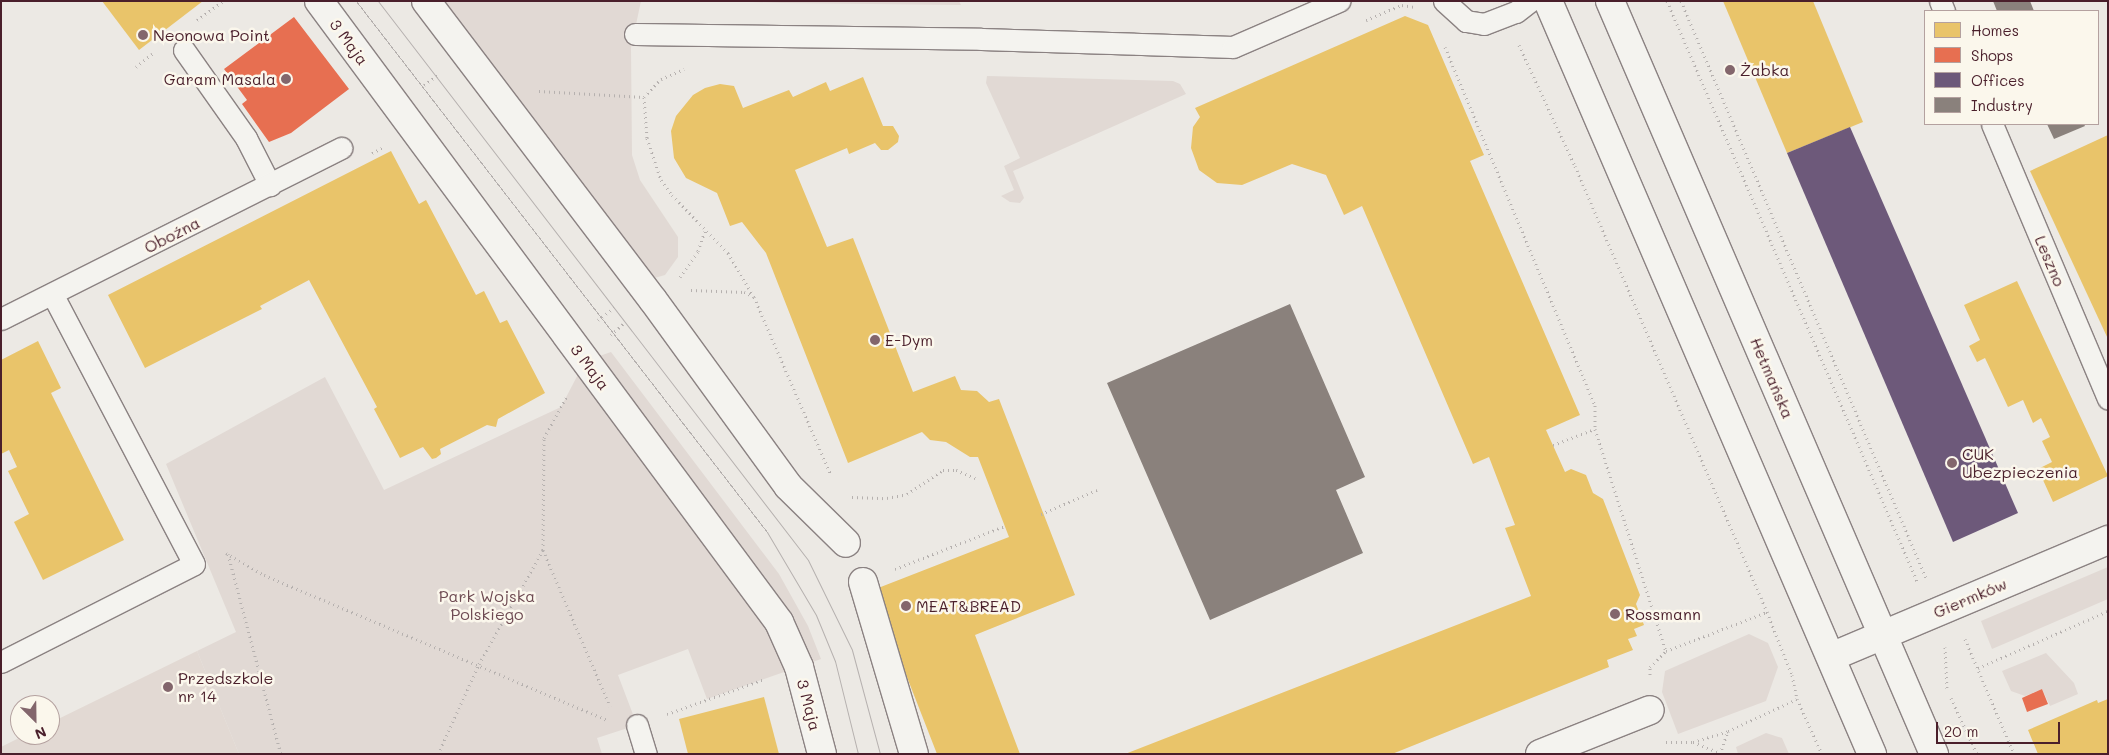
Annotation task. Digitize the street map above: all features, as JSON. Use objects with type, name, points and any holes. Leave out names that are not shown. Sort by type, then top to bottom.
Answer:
[{"type":"street","name":"3 Maja","points":[[319,1],[779,622],[799,667],[822,754]]},
{"type":"street","points":[[426,1],[653,300],[788,486],[846,544]]},
{"type":"street","points":[[1548,1],[1872,754]]},
{"type":"street","name":"Hetmańska","points":[[1610,1],[1934,754]]},
{"type":"street","name":"Giermków","points":[[1831,657],[2108,540]]},
{"type":"street","points":[[863,582],[914,754]]},
{"type":"street","points":[[1540,754],[1650,710]]},
{"type":"lane","points":[[635,34],[981,38],[1233,47],[1339,1]]},
{"type":"lane","points":[[1444,1],[1466,21],[1484,24],[1506,16],[1530,1]]},
{"type":"lane","points":[[184,50],[246,138],[270,185]]},
{"type":"lane","name":"Leszno","points":[[1992,125],[2108,399]]},
{"type":"lane","name":"Oboźna","points":[[1,319],[53,295],[342,148]]},
{"type":"lane","points":[[1,662],[194,564],[53,295]]},
{"type":"lane","points":[[637,725],[646,754]]},
{"type":"path","points":[[1667,1],[1942,610],[1947,692],[1959,710],[1978,754]]},
{"type":"path","points":[[1681,1],[1926,578],[1942,610],[1978,668],[2014,754]]},
{"type":"path","points":[[1506,16],[1575,166],[1766,612],[1792,675],[1797,699],[1822,754]]},
{"type":"path","points":[[1441,39],[1595,405],[1595,429],[1666,651]]},
{"type":"path","points":[[396,106],[465,52]]},
{"type":"path","points":[[493,90],[644,97],[647,138],[661,180],[705,231],[728,253],[754,297],[832,476]]},
{"type":"path","points":[[674,283],[698,251],[705,231]]},
{"type":"path","points":[[684,290],[744,292],[754,297]]},
{"type":"path","points":[[611,707],[543,550],[544,438],[586,361],[653,300]]},
{"type":"path","points":[[1553,445],[1595,429]]},
{"type":"path","points":[[847,496],[887,498],[907,494],[943,470],[956,470],[975,478]]},
{"type":"path","points":[[1041,514],[1097,490]]},
{"type":"path","points":[[863,582],[1005,526]]},
{"type":"path","points":[[220,550],[264,575],[479,664],[610,721]]},
{"type":"path","points":[[438,754],[479,664],[543,550]]},
{"type":"path","points":[[228,554],[281,754]]},
{"type":"path","points":[[1978,668],[2108,611]]},
{"type":"path","points":[[1685,645],[1766,612]]},
{"type":"path","points":[[637,725],[799,667]]},
{"type":"path","points":[[1693,742],[1720,754],[1728,731],[1797,699]]},
{"type":"shaded area","name":"Przedszkole nr 14","points":[[197,651],[239,754],[1,754],[1,747],[10,742],[10,745],[60,745],[60,718]]},
{"type":"green space","points":[[439,1],[641,1],[631,48],[632,155],[640,180],[678,237],[678,257],[665,275],[651,279]]},
{"type":"green space","points":[[720,1],[959,1],[961,5],[782,3]]},
{"type":"green space","points":[[987,76],[1173,81],[1180,84],[1186,94],[1013,171],[1024,198],[1020,203],[1010,202],[1001,196],[1014,190],[1004,166],[1020,158],[986,83]]},
{"type":"green space","name":"Park Wojska Polskiego","points":[[611,352],[779,574],[808,626],[821,659],[707,699],[688,649],[618,675],[637,725],[597,738],[602,754],[239,754],[197,651],[236,632],[166,464],[325,377],[384,490],[561,407],[585,361]]},
{"type":"green space","points":[[2108,567],[2108,599],[1992,649],[1981,621]]},
{"type":"green space","points":[[1749,634],[1768,643],[1778,667],[1766,701],[1678,734],[1662,692],[1665,671]]},
{"type":"green space","points":[[2046,653],[2074,683],[2078,694],[2050,706],[2042,689],[2025,696],[2011,691],[2002,671]]},
{"type":"green space","points":[[1766,733],[1782,738],[1789,754],[1738,754],[1736,747]]},
{"type":"building: Homes","name":"Neonowa Point","points":[[102,1],[203,1],[139,50]]},
{"type":"building: Homes","points":[[1723,1],[1813,1],[1863,122],[1787,153]]},
{"type":"building: Homes","points":[[1405,16],[1428,25],[1484,155],[1470,161],[1580,415],[1546,430],[1565,472],[1571,469],[1586,475],[1593,493],[1603,499],[1640,595],[1636,604],[1644,625],[1634,629],[1637,636],[1628,639],[1633,650],[1607,660],[1609,667],[1392,754],[1125,754],[1531,596],[1505,528],[1515,525],[1489,457],[1473,464],[1362,206],[1344,215],[1326,175],[1292,164],[1242,185],[1217,183],[1199,170],[1191,148],[1193,127],[1200,117],[1195,108]]},
{"type":"building: Homes","points":[[863,77],[883,126],[893,126],[899,136],[898,142],[888,150],[881,150],[875,143],[849,154],[847,148],[795,170],[827,247],[853,238],[913,392],[955,376],[961,390],[977,391],[989,402],[999,399],[1075,595],[975,635],[1020,754],[937,754],[873,590],[1009,537],[978,457],[970,457],[946,442],[930,440],[922,432],[848,463],[766,253],[742,222],[730,226],[717,193],[686,178],[674,158],[671,131],[676,116],[693,95],[705,88],[720,84],[734,86],[743,108],[789,90],[793,97],[826,82],[830,91]]},
{"type":"building: Homes","points":[[2108,135],[2108,339],[2030,171]]},
{"type":"building: Homes","points":[[391,151],[419,204],[426,200],[476,295],[484,291],[500,323],[507,320],[545,393],[498,419],[496,427],[487,425],[440,449],[441,454],[436,458],[432,459],[423,447],[400,458],[374,409],[377,407],[309,280],[260,306],[262,309],[145,368],[108,295]]},
{"type":"building: Homes","points":[[2017,281],[2108,476],[2053,502],[2038,469],[2052,462],[2042,441],[2050,437],[2041,418],[2033,423],[2023,400],[2008,407],[1985,358],[1977,362],[1969,346],[1980,340],[1964,305]]},
{"type":"building: Homes","points":[[38,341],[61,388],[51,393],[124,540],[43,580],[14,522],[29,514],[8,471],[17,467],[9,450],[1,454],[1,360]]},
{"type":"building: Homes","points":[[764,697],[779,754],[688,754],[679,719]]},
{"type":"building: Homes","points":[[2108,699],[2108,754],[2038,754],[2028,730],[2097,700],[2098,703]]},
{"type":"building: Shops","name":"Garam Masala","points":[[294,17],[349,89],[291,133],[269,142],[242,104],[247,100],[224,69]]},
{"type":"building: Shops","points":[[2042,689],[2048,704],[2027,712],[2022,698]]},
{"type":"building: Offices","points":[[1850,127],[2018,513],[1953,542],[1787,153]]},
{"type":"building: Industry","points":[[1993,1],[2030,1],[2034,10],[1997,10]]},
{"type":"building: Industry","points":[[2047,125],[2085,126],[2054,139]]},
{"type":"building: Industry","points":[[1290,304],[1365,477],[1336,490],[1363,553],[1210,620],[1107,383]]},
{"type":"tram line","points":[[356,1],[767,532],[816,615],[835,661],[858,754]]},
{"type":"tram line","points":[[378,1],[808,560],[852,650],[880,754]]},
{"type":"place","name":"Neonowa Point","points":[[143,35]]},
{"type":"place","name":"Żabka","points":[[1730,70]]},
{"type":"place","name":"Garam Masala","points":[[286,79]]},
{"type":"place","name":"E-Dym","points":[[875,340]]},
{"type":"place","name":"CUK Ubezpieczenia","points":[[1952,463]]},
{"type":"place","name":"MEAT&BREAD","points":[[906,606]]},
{"type":"place","name":"Rossmann","points":[[1615,614]]},
{"type":"place","name":"Przedszkole nr 14","points":[[168,687]]}]
